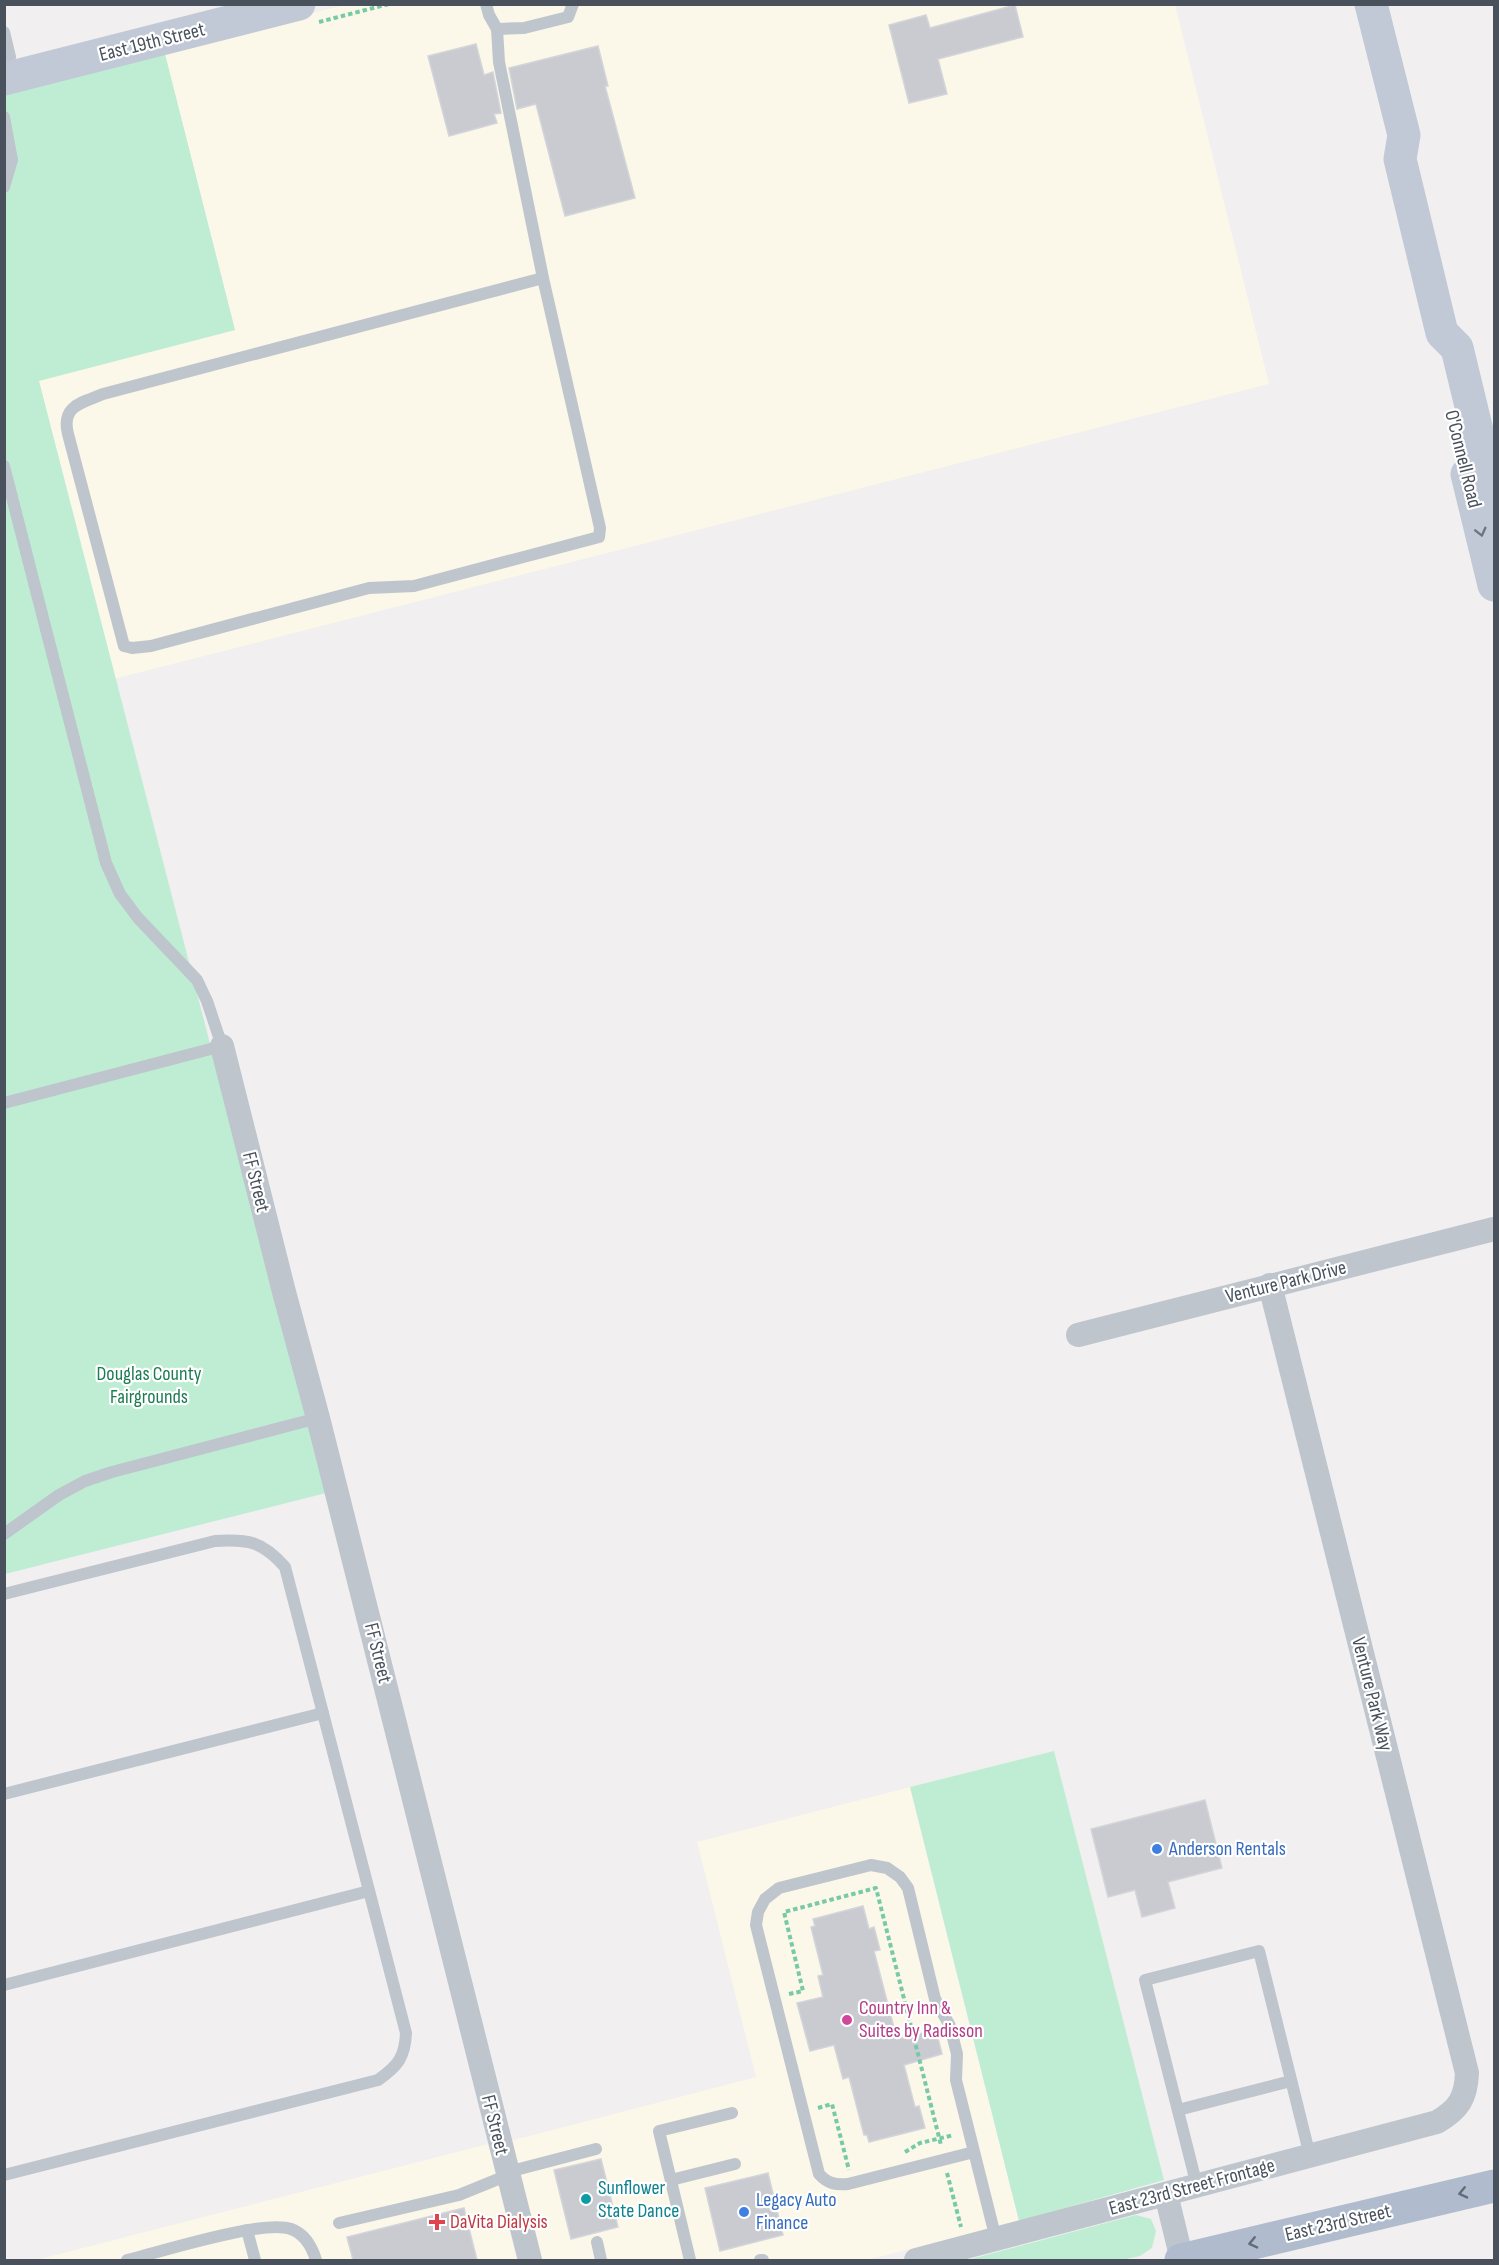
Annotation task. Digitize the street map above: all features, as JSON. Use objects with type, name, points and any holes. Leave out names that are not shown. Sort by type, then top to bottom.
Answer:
[{"type":"main road","name":"East 23rd Street","points":[[1182,2260],[1494,2186]]},
{"type":"street","name":"East 19th Street","points":[[4,80],[299,4]]},
{"type":"street","name":"O'Connell Road","points":[[1351,4],[1385,140],[1400,159]]},
{"type":"street","name":"O'Connell Road","points":[[1371,4],[1404,135],[1400,159],[1442,333],[1437,351],[1494,585]]},
{"type":"street","name":"O'Connell Road","points":[[1442,333],[1457,348],[1494,501]]},
{"type":"street","name":"FF Street","points":[[222,1046],[530,2260]]},
{"type":"street","name":"Venture Park Drive","points":[[1078,1335],[1494,1228]]},
{"type":"street","name":"Venture Park Way","points":[[1270,1286],[1467,2073],[1467,2087],[1461,2102]]},
{"type":"street","name":"East 23rd Street Frontage","points":[[916,2260],[1437,2122],[1452,2114],[1461,2102]]},
{"type":"street","points":[[1166,2194],[1182,2260]]},
{"type":"lane","points":[[486,4],[497,29],[499,62],[543,278],[600,528],[598,537],[414,586],[369,588],[151,646],[132,648],[124,646],[68,434],[65,421],[69,411],[103,393],[543,278]]},
{"type":"lane","points":[[497,29],[524,28],[568,16],[573,4]]},
{"type":"lane","points":[[4,32],[10,57],[4,67]]},
{"type":"lane","points":[[4,117],[12,160],[4,187]]},
{"type":"lane","points":[[4,466],[106,863],[120,894],[138,918],[197,980],[207,1001],[222,1046],[4,1103]]},
{"type":"lane","points":[[4,1534],[59,1495],[85,1481],[318,1418]]},
{"type":"lane","points":[[4,1594],[214,1541],[243,1539],[260,1546],[276,1557],[285,1568],[406,2033],[405,2049],[399,2061],[378,2080],[4,2175]]},
{"type":"lane","points":[[4,1794],[323,1713]]},
{"type":"lane","points":[[974,2152],[849,2184],[835,2185],[824,2180],[819,2174],[756,1925],[758,1912],[765,1899],[779,1888],[871,1865],[887,1868],[900,1877],[908,1888],[935,2000],[950,2026],[957,2054],[956,2080],[996,2239]]},
{"type":"lane","points":[[4,1984],[369,1891]]},
{"type":"lane","points":[[1197,2186],[1145,1980],[1259,1951],[1310,2156]]},
{"type":"lane","points":[[1178,2110],[1291,2081]]},
{"type":"lane","points":[[690,2260],[659,2131],[732,2113]]},
{"type":"lane","points":[[339,2223],[459,2194],[508,2174],[596,2150]]},
{"type":"lane","points":[[671,2180],[735,2164]]},
{"type":"lane","points":[[127,2260],[247,2230],[275,2227],[291,2229],[302,2235],[309,2243],[315,2260]]},
{"type":"lane","points":[[247,2230],[255,2260]]},
{"type":"lane","points":[[597,2242],[602,2260]]},
{"type":"path","points":[[788,1994],[803,1990],[784,1912],[876,1888],[966,2247]]},
{"type":"path","points":[[816,2109],[832,2104],[849,2170],[858,2167]]},
{"type":"path","points":[[898,2157],[920,2143],[969,2131]]},
{"type":"shaded area","points":[[1175,4],[1269,384],[114,679],[39,380],[235,330],[164,50],[344,5]]},
{"type":"shaded area","points":[[910,1787],[1019,2221],[867,2260],[541,2260],[510,2141],[756,2077],[697,1842]]},
{"type":"shaded area","points":[[488,2144],[517,2260],[36,2260]]},
{"type":"green space","name":"Douglas County Fairgrounds","points":[[164,50],[235,330],[39,381],[326,1493],[5,1574],[5,91]]},
{"type":"green space","points":[[1054,1751],[1164,2180],[1019,2221],[910,1787]]},
{"type":"green space","points":[[1136,2215],[1151,2219],[1156,2231],[1152,2248],[1140,2256],[1121,2260],[967,2260]]},
{"type":"building","points":[[1015,5],[1023,37],[938,59],[947,94],[909,103],[889,25],[926,15],[930,28]]},
{"type":"building","points":[[476,44],[484,75],[493,72],[501,113],[494,114],[497,123],[449,136],[428,56]]},
{"type":"building","points":[[598,46],[608,86],[605,86],[635,198],[565,216],[536,104],[517,109],[509,68]]},
{"type":"building","name":"Anderson Rentals","points":[[1205,1800],[1222,1868],[1168,1882],[1175,1908],[1142,1917],[1135,1890],[1108,1897],[1091,1829]]},
{"type":"building","name":"Country Inn & Suites by Radisson","points":[[863,1906],[869,1929],[874,1927],[880,1950],[874,1951],[897,2039],[936,2030],[942,2054],[904,2065],[915,2107],[919,2106],[925,2128],[869,2142],[867,2135],[864,2135],[849,2077],[843,2079],[834,2045],[810,2051],[797,2003],[823,1997],[818,1976],[823,1975],[811,1927],[815,1926],[813,1919]]},
{"type":"building","name":"Sunflower State Dance","points":[[601,2159],[618,2227],[571,2239],[554,2170]]},
{"type":"building","name":"Legacy Auto Finance","points":[[768,2173],[783,2235],[720,2251],[705,2188]]},
{"type":"building","name":"DaVita Dialysis","points":[[464,2208],[477,2260],[353,2260],[347,2237]]},
{"type":"place","name":"Anderson Rentals","points":[[1157,1849]]},
{"type":"place","name":"Country Inn & Suites by Radisson","points":[[847,2020]]},
{"type":"place","name":"Sunflower State Dance","points":[[586,2199]]},
{"type":"place","name":"Legacy Auto Finance","points":[[744,2212]]},
{"type":"place","name":"DaVita Dialysis","points":[[437,2222]]}]
